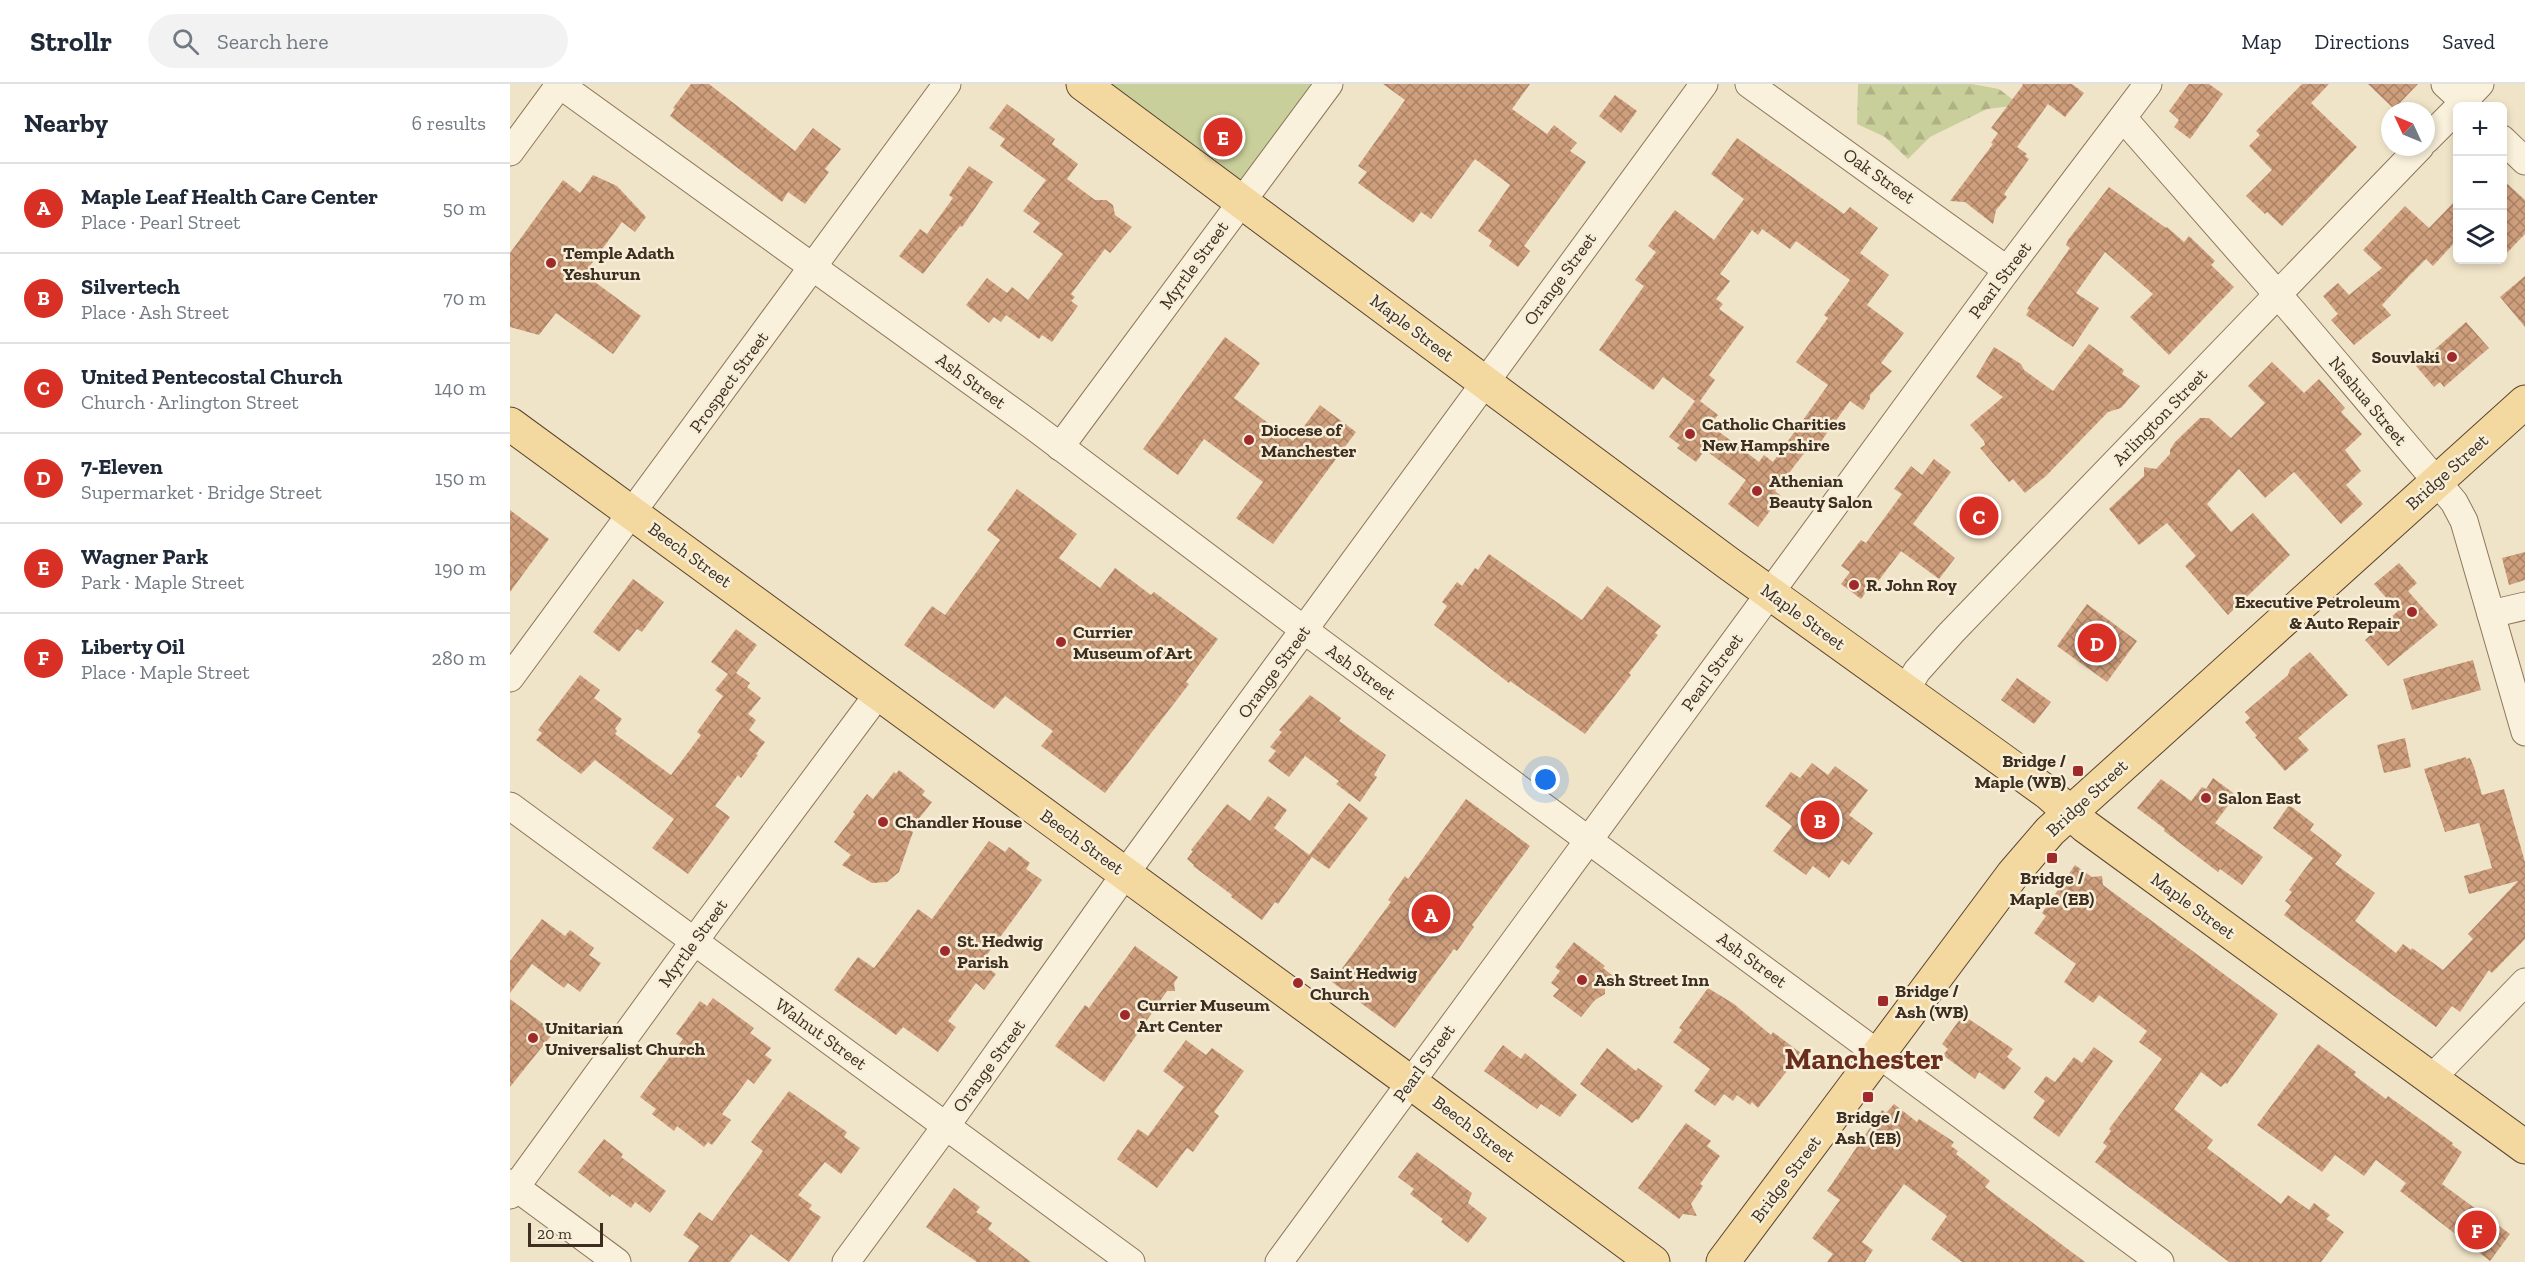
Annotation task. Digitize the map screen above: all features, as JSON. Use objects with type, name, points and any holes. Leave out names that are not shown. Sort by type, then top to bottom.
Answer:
[{"type":"main road","name":"Maple Street","points":[[1083,84],[1770,593],[2048,793],[2069,812],[2151,874],[2525,1147]]},
{"type":"main road","name":"Bridge Street","points":[[1723,1262],[2013,874],[2069,812],[2525,402]]},
{"type":"main road","name":"Beech Street","points":[[510,424],[1653,1262]]},
{"type":"street","name":"Ash Street","points":[[560,84],[1060,447],[2160,1262]]},
{"type":"street","points":[[510,152],[560,84]]},
{"type":"street","name":"Prospect Street","points":[[510,678],[633,514],[947,84]]},
{"type":"street","name":"Myrtle Street","points":[[1060,447],[1329,84]]},
{"type":"street","name":"Orange Street","points":[[846,1262],[1126,874],[1704,84]]},
{"type":"street","name":"Oak Street","points":[[1749,84],[2007,270]]},
{"type":"street","name":"Pearl Street","points":[[1279,1262],[2007,270],[2148,84]]},
{"type":"street","points":[[2435,130],[2462,98]]},
{"type":"street","name":"Nashua Street","points":[[2123,118],[2454,502],[2464,521],[2525,732]]},
{"type":"street","points":[[2507,144],[2525,161]]},
{"type":"street","name":"Arlington Street","points":[[1905,691],[1917,671],[1952,633],[2411,156]]},
{"type":"street","points":[[2491,614],[2525,606]]},
{"type":"street","name":"Myrtle Street","points":[[512,1188],[879,693]]},
{"type":"street","name":"Walnut Street","points":[[510,806],[1131,1262]]},
{"type":"street","points":[[2431,1079],[2525,982]]},
{"type":"street","points":[[512,1188],[617,1262]]},
{"type":"green space","points":[[1083,84],[1331,84],[1242,201]]},
{"type":"green space","points":[[1858,84],[1972,84],[1999,89],[2016,102],[2012,106],[1987,109],[1930,137],[1908,159],[1885,137],[1857,124]]},
{"type":"building","points":[[691,84],[709,84],[795,151],[813,128],[841,149],[825,169],[829,172],[805,204],[788,192],[782,202],[670,116],[675,109],[673,108]]},
{"type":"building","points":[[1383,84],[1530,84],[1512,109],[1547,134],[1554,125],[1577,143],[1570,151],[1586,162],[1524,246],[1530,251],[1518,267],[1489,246],[1492,241],[1478,231],[1510,185],[1475,159],[1431,219],[1421,212],[1413,223],[1358,183],[1367,172],[1358,166],[1405,100]]},
{"type":"building","points":[[2022,84],[2072,84],[2084,93],[2065,117],[2048,104],[2017,147],[2027,154],[2025,156],[2029,159],[2004,194],[2007,197],[1996,210],[1993,224],[1965,202],[1950,201],[1993,144],[1991,143],[1998,133],[1991,128]]},
{"type":"building","points":[[2189,84],[2209,84],[2223,94],[2190,139],[2174,127],[2179,120],[2169,111]]},
{"type":"building","points":[[2302,84],[2329,84],[2311,103],[2357,147],[2282,226],[2246,196],[2272,170],[2249,146],[2260,135],[2256,131]]},
{"type":"building","points":[[2368,84],[2418,84],[2401,102],[2387,102]]},
{"type":"building","points":[[1615,95],[1637,111],[1621,133],[1599,116]]},
{"type":"building","points":[[1007,104],[1055,139],[1052,144],[1078,164],[1067,179],[1095,200],[1106,200],[1113,205],[1115,215],[1132,227],[1110,253],[1105,249],[1071,294],[1075,297],[1071,301],[1078,306],[1052,342],[1042,335],[1039,339],[1006,315],[1001,322],[994,317],[989,323],[966,305],[987,278],[1007,293],[1012,287],[1028,300],[1063,254],[1033,232],[1040,223],[1023,211],[1046,180],[1000,146],[1005,139],[989,128]]},
{"type":"building","points":[[1737,138],[1844,214],[1850,207],[1878,228],[1860,253],[1889,275],[1867,305],[1904,333],[1881,363],[1892,371],[1870,395],[1863,410],[1850,401],[1814,451],[1809,447],[1775,491],[1781,496],[1758,527],[1728,504],[1746,480],[1705,450],[1696,462],[1677,448],[1680,445],[1669,437],[1695,401],[1663,377],[1653,390],[1599,350],[1644,286],[1635,280],[1656,252],[1648,246],[1675,210],[1714,240],[1744,199],[1711,174]],"holes":[[[1762,229],[1790,249],[1796,241],[1850,280],[1824,315],[1828,318],[1796,362],[1828,385],[1773,462],[1764,455],[1759,462],[1710,425],[1718,415],[1700,401],[1715,380],[1709,375],[1744,327],[1719,309],[1723,304],[1716,299],[1730,281],[1720,274],[1752,230],[1758,235]]]},
{"type":"building","points":[[969,166],[993,182],[962,227],[960,226],[923,274],[899,256],[920,229],[927,234],[953,198],[949,195]]},
{"type":"building","name":"Temple Adath Yeshurun","points":[[593,175],[617,186],[646,217],[635,232],[622,222],[584,274],[641,316],[613,354],[556,313],[539,335],[510,327],[510,253],[563,180],[580,193]]},
{"type":"building","points":[[2507,184],[2525,200],[2525,234],[2507,253]]},
{"type":"building","points":[[2109,187],[2167,227],[2184,242],[2189,236],[2215,261],[2211,265],[2234,287],[2169,355],[2130,317],[2153,294],[2105,252],[2076,293],[2099,308],[2073,347],[2026,315],[2029,310],[2027,309],[2070,248],[2066,245],[2068,240]]},
{"type":"building","points":[[2453,203],[2453,244],[2433,266],[2426,259],[2409,276],[2382,305],[2391,315],[2354,345],[2331,320],[2338,314],[2323,296],[2338,283],[2349,295],[2382,268],[2363,250],[2405,206],[2429,228]]},
{"type":"building","points":[[2525,276],[2525,327],[2500,297]]},
{"type":"building","name":"Souvlaki","points":[[2466,322],[2489,348],[2444,387],[2440,382],[2434,387],[2416,366]]},
{"type":"building","name":"Diocese of Manchester","points":[[1225,337],[1260,363],[1234,398],[1293,441],[1320,405],[1356,432],[1273,544],[1236,518],[1263,482],[1204,439],[1178,475],[1143,449]]},
{"type":"building","points":[[2089,344],[2124,370],[2122,374],[2140,386],[2121,408],[2108,412],[2046,476],[2025,493],[2013,479],[2009,482],[1980,448],[1985,445],[1984,441],[1970,425],[2003,397],[1976,377],[1994,347],[2021,364],[2024,370],[2053,391]]},
{"type":"building","points":[[2272,362],[2304,393],[2319,379],[2345,408],[2341,412],[2362,434],[2345,450],[2361,471],[2346,485],[2363,504],[2341,524],[2294,472],[2265,498],[2239,469],[2207,504],[2231,532],[2253,513],[2290,555],[2228,615],[2185,566],[2196,556],[2167,523],[2139,545],[2109,509],[2144,476],[2144,467],[2156,469],[2170,454],[2175,442],[2200,418],[2209,418],[2231,438],[2265,403],[2248,386]]},
{"type":"building","points":[[1934,459],[1951,472],[1913,524],[1955,558],[1939,579],[1901,551],[1873,588],[1870,586],[1861,599],[1841,584],[1850,572],[1841,566],[1861,540],[1866,543],[1902,494],[1894,489],[1911,466],[1922,475]]},
{"type":"building","name":"Currier Museum of Art","points":[[1017,489],[1077,534],[1059,558],[1100,588],[1115,568],[1151,595],[1154,592],[1218,639],[1186,682],[1189,684],[1105,793],[1041,746],[1053,731],[1005,696],[994,709],[904,645],[932,606],[945,615],[1000,540],[987,530]]},
{"type":"building","points":[[510,510],[549,539],[510,592]]},
{"type":"building","points":[[2525,552],[2525,580],[2509,585],[2502,558]]},
{"type":"building","points":[[1489,554],[1582,620],[1607,586],[1661,626],[1655,633],[1658,635],[1629,673],[1631,675],[1585,734],[1510,681],[1509,683],[1434,625],[1447,606],[1442,602],[1457,582],[1462,586],[1475,568],[1478,570]]},
{"type":"building","points":[[2399,563],[2417,583],[2408,591],[2438,625],[2388,666],[2365,640],[2398,611],[2374,584]]},
{"type":"building","points":[[633,579],[664,602],[642,632],[637,629],[619,652],[593,632]]},
{"type":"building","points":[[2087,604],[2137,641],[2107,682],[2057,646]]},
{"type":"building","points":[[736,629],[757,645],[736,673],[750,683],[747,687],[761,698],[748,714],[756,720],[749,730],[765,742],[741,778],[738,775],[715,806],[730,817],[688,874],[652,848],[674,819],[595,760],[581,774],[536,740],[542,733],[538,730],[580,675],[600,690],[594,698],[622,719],[615,729],[617,731],[615,734],[671,775],[701,735],[697,732],[723,696],[715,690],[728,674],[711,662]]},
{"type":"building","points":[[2310,652],[2348,695],[2298,738],[2309,750],[2285,771],[2255,737],[2257,736],[2245,722],[2250,718],[2245,712],[2288,675],[2290,669]]},
{"type":"building","points":[[2473,660],[2481,690],[2412,710],[2403,679]]},
{"type":"building","points":[[2017,678],[2051,702],[2034,724],[2001,700]]},
{"type":"building","points":[[1310,695],[1341,718],[1339,721],[1386,755],[1374,775],[1377,777],[1360,802],[1336,784],[1339,781],[1305,756],[1289,777],[1268,761],[1276,751],[1270,747],[1282,732],[1279,730]]},
{"type":"building","points":[[2405,738],[2411,767],[2384,773],[2377,745]]},
{"type":"building","points":[[2466,757],[2466,759],[2470,758],[2474,767],[2482,795],[2504,789],[2525,862],[2525,939],[2492,973],[2489,970],[2460,1012],[2452,1006],[2436,1027],[2284,915],[2291,906],[2285,901],[2292,892],[2289,890],[2313,858],[2273,828],[2289,805],[2314,824],[2310,830],[2342,855],[2335,864],[2375,893],[2355,921],[2396,953],[2403,944],[2443,970],[2473,939],[2468,934],[2518,881],[2469,894],[2464,876],[2492,868],[2479,823],[2445,832],[2424,769]]},
{"type":"building","points":[[1812,763],[1828,775],[1835,766],[1868,790],[1849,815],[1873,833],[1849,865],[1842,860],[1829,878],[1813,866],[1806,875],[1773,851],[1792,826],[1765,806],[1791,772],[1800,778]]},
{"type":"building","name":"Chandler House","points":[[899,770],[925,791],[922,795],[932,802],[910,830],[913,832],[899,872],[887,882],[872,883],[842,865],[851,855],[834,842],[867,794],[873,799],[894,772],[896,774]]},
{"type":"building","points":[[2213,778],[2236,795],[2215,823],[2263,857],[2242,885],[2220,869],[2218,872],[2137,808],[2161,779],[2191,801],[2202,787],[2206,789]]},
{"type":"building","points":[[1268,796],[1287,810],[1274,828],[1312,857],[1278,904],[1275,902],[1262,920],[1187,859],[1193,851],[1191,850],[1227,804],[1250,821]]},
{"type":"building","points":[[1466,799],[1530,846],[1472,925],[1474,927],[1457,951],[1454,949],[1395,1028],[1332,982],[1391,902],[1388,900],[1405,876],[1408,879]]},
{"type":"building","points":[[1349,803],[1368,818],[1329,869],[1309,855]]},
{"type":"building","name":"St. Hedwig Parish","points":[[989,841],[1005,852],[1009,847],[1030,863],[1026,869],[1042,880],[981,963],[996,974],[984,990],[976,983],[948,1021],[956,1027],[938,1052],[903,1027],[896,1035],[834,990],[858,957],[874,968],[918,909],[932,919]]},
{"type":"building","points":[[2075,865],[2092,877],[2102,876],[2103,885],[2278,1014],[2227,1084],[2221,1087],[2201,1072],[2174,1109],[2213,1140],[2207,1148],[2281,1204],[2288,1195],[2309,1210],[2314,1203],[2330,1215],[2326,1219],[2344,1232],[2321,1262],[2229,1262],[2095,1162],[2107,1146],[2103,1143],[2111,1131],[2109,1129],[2162,1059],[2139,1042],[2147,1031],[2099,995],[2093,1003],[2064,982],[2076,964],[2034,933],[2046,916],[2042,913]]},
{"type":"building","points":[[542,919],[565,936],[570,930],[594,948],[589,955],[601,963],[580,992],[568,983],[564,988],[532,964],[510,993],[510,961]]},
{"type":"building","name":"Ash Street Inn","points":[[1574,942],[1605,966],[1603,968],[1613,976],[1605,986],[1605,994],[1595,1000],[1581,1017],[1553,996],[1559,989],[1551,983],[1560,971],[1555,967]]},
{"type":"building","name":"Currier Museum Art Center","points":[[1135,946],[1178,977],[1174,983],[1175,991],[1167,991],[1104,1082],[1055,1046],[1085,1005],[1089,1008]]},
{"type":"building","points":[[1708,988],[1734,1004],[1771,1035],[1773,1032],[1801,1053],[1758,1108],[1752,1102],[1750,1105],[1737,1095],[1733,1101],[1724,1094],[1715,1106],[1694,1091],[1710,1069],[1673,1042],[1682,1030],[1679,1028]]},
{"type":"building","points":[[713,998],[754,1028],[750,1033],[771,1048],[765,1055],[772,1060],[754,1084],[748,1079],[722,1114],[731,1120],[712,1145],[708,1142],[704,1147],[677,1126],[674,1131],[652,1114],[656,1109],[640,1097],[683,1039],[676,1034],[700,1001],[707,1006]]},
{"type":"building","name":"Unitarian Universalist Church","points":[[510,999],[554,1032],[510,1087]]},
{"type":"building","points":[[1963,1015],[2013,1049],[2007,1057],[2021,1068],[2004,1090],[1979,1072],[1975,1079],[1943,1055],[1948,1049],[1942,1044]]},
{"type":"building","points":[[1186,1040],[1206,1055],[1212,1048],[1244,1071],[1214,1112],[1219,1116],[1193,1152],[1187,1148],[1157,1188],[1117,1159],[1138,1129],[1148,1136],[1184,1087],[1163,1071]]},
{"type":"building","points":[[2318,1044],[2356,1072],[2354,1075],[2386,1099],[2388,1096],[2462,1152],[2442,1184],[2510,1234],[2490,1261],[2400,1191],[2406,1183],[2376,1160],[2364,1176],[2335,1155],[2322,1172],[2257,1125]]},
{"type":"building","points":[[1503,1045],[1521,1059],[1525,1053],[1577,1095],[1560,1117],[1541,1104],[1537,1109],[1484,1071]]},
{"type":"building","points":[[2094,1047],[2113,1061],[2059,1137],[2033,1118],[2045,1101],[2034,1092],[2046,1076],[2055,1082],[2074,1057],[2082,1063]]},
{"type":"building","points":[[1607,1048],[1636,1071],[1638,1068],[1663,1086],[1638,1120],[1632,1123],[1580,1084]]},
{"type":"building","points":[[789,1091],[847,1132],[844,1137],[860,1148],[841,1174],[825,1162],[798,1195],[812,1205],[809,1209],[821,1217],[789,1262],[751,1234],[730,1262],[688,1262],[699,1246],[683,1235],[699,1212],[712,1221],[763,1151],[751,1142]]},
{"type":"building","points":[[1894,1104],[1917,1122],[1919,1119],[1954,1142],[1951,1146],[1958,1151],[1956,1154],[1990,1181],[1985,1187],[2085,1262],[1962,1262],[1931,1239],[1947,1216],[1904,1184],[1862,1242],[1873,1250],[1865,1262],[1827,1262],[1833,1254],[1812,1238],[1840,1200],[1827,1191],[1882,1110],[1886,1113]]},
{"type":"building","points":[[1686,1123],[1711,1141],[1707,1146],[1720,1156],[1700,1184],[1703,1186],[1691,1204],[1697,1216],[1683,1214],[1679,1219],[1638,1188]]},
{"type":"building","points":[[604,1139],[623,1154],[621,1157],[666,1191],[650,1213],[635,1202],[631,1208],[612,1194],[610,1197],[578,1172]]},
{"type":"building","points":[[1417,1152],[1472,1193],[1468,1203],[1487,1218],[1468,1243],[1441,1222],[1443,1219],[1410,1194],[1414,1189],[1398,1177]]},
{"type":"building","points":[[954,1188],[980,1207],[976,1212],[992,1223],[988,1229],[1031,1262],[977,1262],[926,1227]]},
{"type":"place","name":"Wagner Park","points":[[1223,137]]},
{"type":"place","name":"Temple Adath Yeshurun","points":[[551,263]]},
{"type":"place","name":"Souvlaki","points":[[2452,357]]},
{"type":"place","name":"Catholic Charities New Hampshire","points":[[1690,434]]},
{"type":"place","name":"Diocese of Manchester","points":[[1249,440]]},
{"type":"place","name":"Athenian Beauty Salon","points":[[1757,491]]},
{"type":"place","name":"United Pentecostal Church","points":[[1979,516]]},
{"type":"place","name":"R. John Roy","points":[[1854,585]]},
{"type":"place","name":"Executive Petroleum & Auto Repair","points":[[2412,612]]},
{"type":"place","name":"Currier Museum of Art","points":[[1061,642]]},
{"type":"place","name":"7-Eleven","points":[[2097,643]]},
{"type":"place","name":"Bridge / Maple (WB)","points":[[2078,771]]},
{"type":"place","name":"Salon East","points":[[2206,798]]},
{"type":"place","name":"Silvertech","points":[[1820,820]]},
{"type":"place","name":"Chandler House","points":[[883,822]]},
{"type":"place","name":"Bridge / Maple (EB)","points":[[2052,858]]},
{"type":"place","name":"Maple Leaf Health Care Center","points":[[1431,914]]},
{"type":"place","name":"St. Hedwig Parish","points":[[945,951]]},
{"type":"place","name":"Ash Street Inn","points":[[1582,980]]},
{"type":"place","name":"Saint Hedwig Church","points":[[1298,983]]},
{"type":"place","name":"Bridge / Ash (WB)","points":[[1883,1001]]},
{"type":"place","name":"Currier Museum Art Center","points":[[1125,1015]]},
{"type":"place","name":"Unitarian Universalist Church","points":[[533,1038]]},
{"type":"place","name":"Bridge / Ash (EB)","points":[[1868,1097]]},
{"type":"place","name":"Liberty Oil","points":[[2477,1230]]},
{"type":"district","name":"Manchester","points":[[1864,1059]]}]
